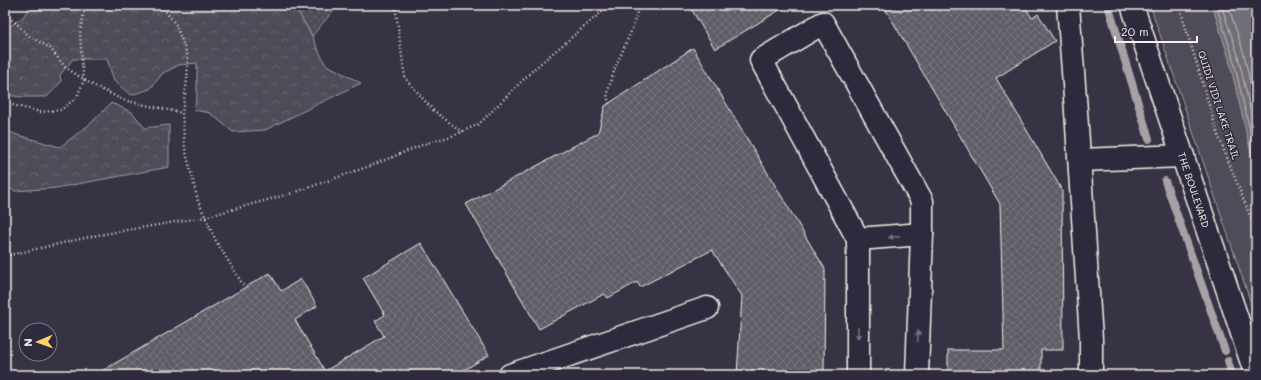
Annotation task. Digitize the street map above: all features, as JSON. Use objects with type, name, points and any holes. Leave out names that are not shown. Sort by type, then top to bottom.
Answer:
[{"type":"street","points":[[1068,5],[1080,160],[1091,339],[1091,375]]},
{"type":"street","name":"THE BOULEVARD","points":[[1132,5],[1256,375]]},
{"type":"street","points":[[858,375],[858,240],[761,60],[823,23],[922,201],[917,375]]},
{"type":"street","points":[[1080,160],[1183,156]]},
{"type":"street","points":[[858,240],[922,234]]},
{"type":"street","points":[[510,375],[707,308]]},
{"type":"path","points":[[5,103],[40,112],[61,110],[77,97],[84,80],[80,33],[85,5]]},
{"type":"path","points":[[161,5],[176,25],[188,57],[187,80],[182,113],[185,148],[198,202],[216,241],[245,288]]},
{"type":"path","points":[[395,5],[405,78],[433,110],[462,132]]},
{"type":"path","points":[[5,256],[98,235],[205,217],[293,193],[462,132],[480,124],[534,69],[610,5]]},
{"type":"path","points":[[609,104],[607,94],[615,68],[633,27],[639,5]]},
{"type":"path","name":"QUIDI VIDI LAKE TRAIL","points":[[1179,5],[1218,135],[1256,231]]},
{"type":"path","points":[[5,15],[16,23],[29,36],[50,48],[65,67],[84,80],[123,100],[182,113]]},
{"type":"green space","points":[[31,5],[294,5],[312,36],[325,64],[361,83],[265,130],[233,132],[210,113],[194,110],[197,96],[197,63],[179,65],[163,73],[150,89],[131,95],[114,81],[107,59],[73,59],[60,75],[61,82],[47,97],[5,95],[5,30],[23,17]]},
{"type":"green space","points":[[294,5],[338,5],[312,36]]},
{"type":"green space","points":[[1150,5],[1256,5],[1256,318]]},
{"type":"green space","points":[[111,103],[132,112],[145,128],[169,125],[169,167],[56,188],[15,191],[5,186],[5,130],[17,135],[60,147],[90,124]]},
{"type":"water","points":[[1212,5],[1256,5],[1256,167],[1252,157],[1228,55]]},
{"type":"building","points":[[689,5],[788,5],[715,49]]},
{"type":"building","points":[[883,5],[1024,5],[1032,18],[1038,14],[1055,41],[996,78],[1062,190],[1063,350],[1041,350],[1041,375],[948,375],[948,350],[1004,350],[1000,204]]},
{"type":"building","points":[[693,48],[825,269],[824,375],[737,375],[742,296],[712,250],[640,287],[637,282],[608,298],[604,294],[539,329],[466,204],[598,133],[605,106]]},
{"type":"building","points":[[421,243],[489,355],[456,375],[95,375],[270,273],[281,291],[301,279],[317,306],[295,320],[325,371],[384,336],[375,321],[385,315],[363,278]]},
{"type":"waterway","points":[[1108,5],[1149,139]]},
{"type":"waterway","points":[[1165,181],[1225,351]]},
{"type":"waterway","points":[[1228,361],[1232,375]]}]
